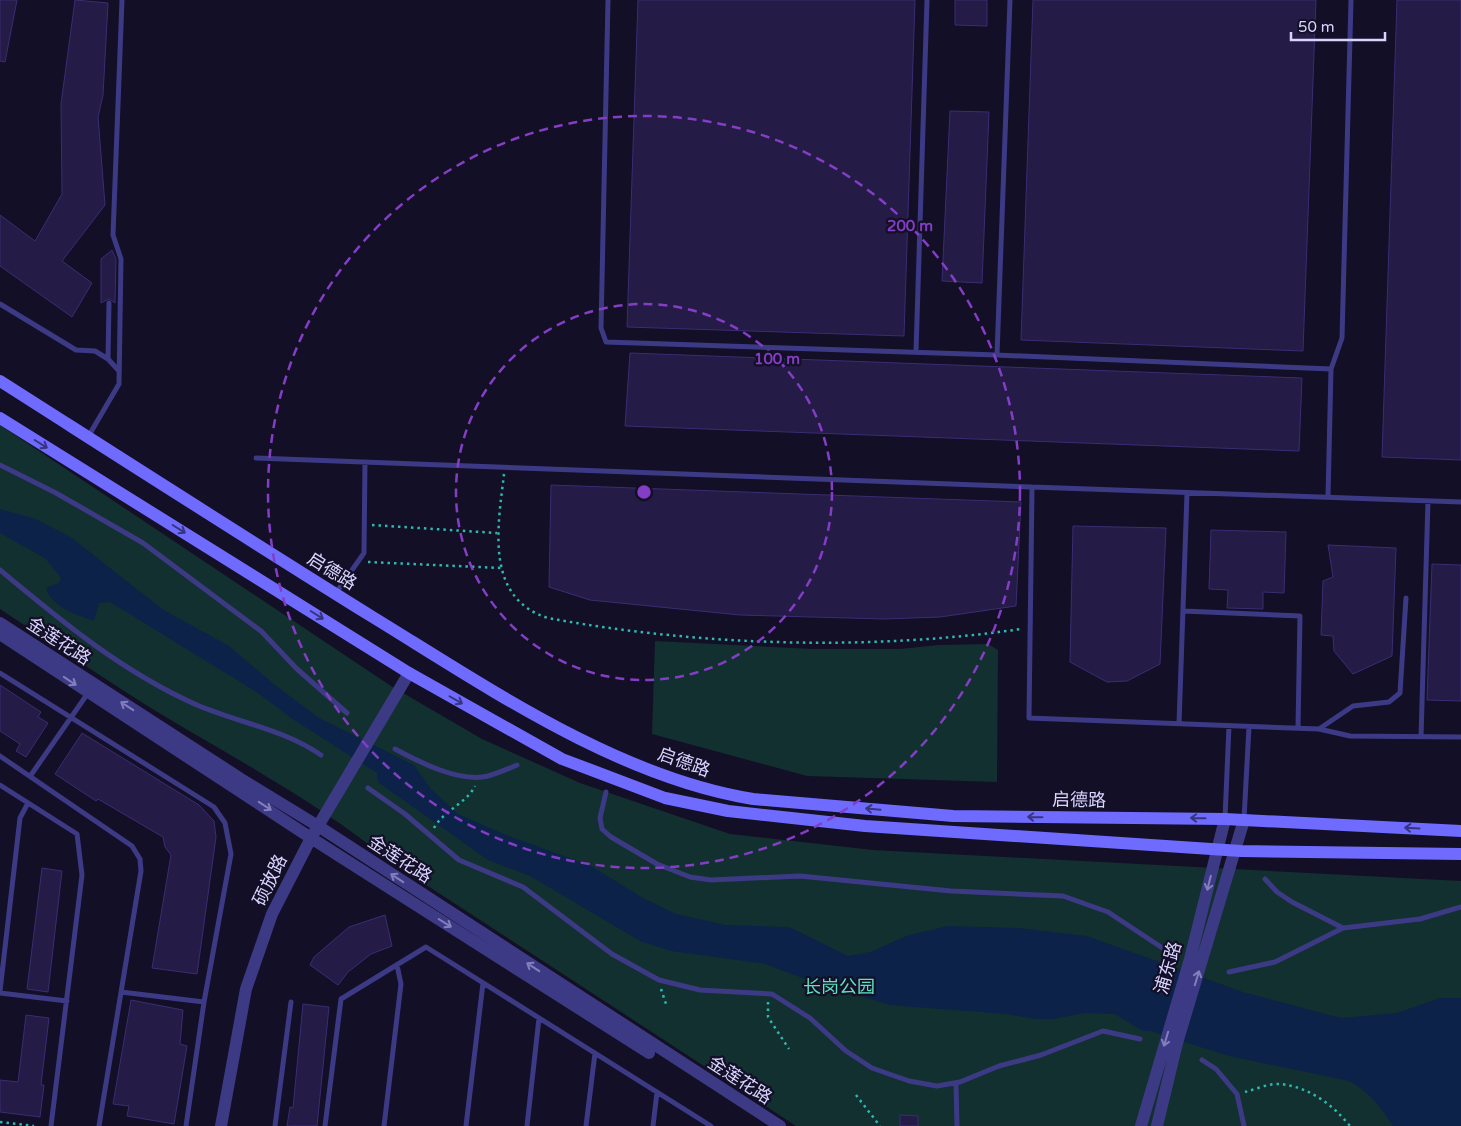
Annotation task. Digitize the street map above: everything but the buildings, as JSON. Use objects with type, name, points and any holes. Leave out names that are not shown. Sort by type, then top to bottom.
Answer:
[{"type":"main road","name":"启德路","points":[[0,381],[336,594],[566,733],[674,779],[724,794],[753,798],[953,816],[1225,819],[1461,831]]},
{"type":"main road","name":"启德路","points":[[0,418],[409,673],[562,760],[665,798],[728,811],[865,826],[1236,851],[1461,854]]},
{"type":"street","name":"金莲花路","points":[[0,623],[92,689],[311,838],[764,1126]]},
{"type":"street","name":"金莲花路","points":[[0,634],[318,826],[780,1126]]},
{"type":"street","name":"硕放路","points":[[221,1126],[246,989],[260,944],[272,914],[311,838],[409,673]]},
{"type":"street","name":"浦东路","points":[[1141,1126],[1190,960],[1225,819]]},
{"type":"street","name":"浦东路","points":[[1156,1126],[1177,1043],[1244,820]]},
{"type":"lane","points":[[88,437],[119,384],[122,259],[113,235],[122,0]]},
{"type":"lane","points":[[608,0],[601,328],[604,340],[612,343],[997,354],[1331,369]]},
{"type":"lane","points":[[916,352],[927,0]]},
{"type":"lane","points":[[997,354],[1010,0]]},
{"type":"lane","points":[[1328,497],[1331,369],[1342,338],[1351,0]]},
{"type":"lane","points":[[108,359],[109,303]]},
{"type":"lane","points":[[0,304],[76,350],[95,351],[108,359],[119,371]]},
{"type":"lane","points":[[256,458],[1461,502]]},
{"type":"lane","points":[[336,594],[364,553],[365,462]]},
{"type":"lane","points":[[0,465],[56,493],[143,543],[261,631],[297,668],[347,713]]},
{"type":"lane","points":[[1032,487],[1029,718],[1319,729],[1350,736],[1461,737]]},
{"type":"lane","points":[[1179,724],[1187,492]]},
{"type":"lane","points":[[1421,737],[1428,501]]},
{"type":"lane","points":[[0,570],[67,625],[149,681],[199,705],[287,735],[320,755]]},
{"type":"lane","points":[[1319,729],[1354,706],[1389,702],[1400,693],[1406,598]]},
{"type":"lane","points":[[1183,611],[1300,616],[1298,728]]},
{"type":"lane","points":[[0,674],[214,807],[225,823],[229,836],[230,869],[204,1002],[186,1126]]},
{"type":"lane","points":[[31,776],[92,689]]},
{"type":"lane","points":[[1225,819],[1229,726]]},
{"type":"lane","points":[[1244,820],[1248,727]]},
{"type":"lane","points":[[395,749],[455,775],[487,776],[517,765]]},
{"type":"lane","points":[[0,756],[132,846],[140,859],[142,871],[99,1126]]},
{"type":"lane","points":[[0,785],[76,834],[82,875],[51,1126]]},
{"type":"lane","points":[[368,788],[405,814],[428,836],[459,860],[523,887],[612,954],[659,980],[700,990],[770,994],[810,1018],[846,1051],[872,1068],[909,1081],[937,1086],[956,1083],[999,1066],[1041,1055],[1093,1033],[1111,1032],[1140,1039]]},
{"type":"lane","points":[[606,792],[600,818],[602,829],[611,837],[658,864],[690,877],[711,880],[786,876],[952,891],[1063,896],[1108,912],[1170,953]]},
{"type":"lane","points":[[28,803],[20,818],[0,992],[66,1001]]},
{"type":"lane","points":[[1265,879],[1277,892],[1292,902],[1343,928]]},
{"type":"lane","points":[[1229,972],[1275,962],[1343,928],[1420,919],[1461,907]]},
{"type":"lane","points":[[325,1126],[341,999],[426,947],[711,1126]]},
{"type":"lane","points":[[384,1126],[401,984],[397,964]]},
{"type":"lane","points":[[466,1126],[483,983]]},
{"type":"lane","points":[[121,992],[204,1002]]},
{"type":"lane","points":[[275,1126],[291,1002]]},
{"type":"lane","points":[[527,1126],[539,1018]]},
{"type":"lane","points":[[586,1126],[595,1054]]},
{"type":"lane","points":[[1202,1060],[1216,1069],[1237,1094],[1244,1126]]},
{"type":"lane","points":[[956,1083],[957,1126]]},
{"type":"lane","points":[[653,1126],[657,1092]]},
{"type":"path","points":[[504,468],[497,534],[501,568],[512,592],[524,606],[536,614],[567,622],[664,634],[750,640],[857,643],[939,640],[1030,628]]},
{"type":"path","points":[[364,524],[497,534]]},
{"type":"path","points":[[358,562],[501,568]]},
{"type":"path","points":[[428,836],[436,824],[469,796],[475,787],[474,777]]},
{"type":"path","points":[[659,980],[667,1007]]},
{"type":"path","points":[[770,994],[768,1017],[789,1049]]},
{"type":"path","points":[[1237,1094],[1279,1084],[1306,1090],[1323,1100],[1350,1126]]},
{"type":"path","points":[[856,1095],[880,1126]]},
{"type":"path","points":[[0,1122],[34,1126]]},
{"type":"green space","name":"长岗公园","points":[[0,425],[391,686],[482,739],[580,783],[730,834],[873,850],[1461,881],[1461,1126],[796,1126],[391,862],[333,818],[272,779],[146,705],[0,609]]},
{"type":"green space","points":[[655,641],[813,649],[900,649],[939,645],[988,644],[998,650],[997,782],[807,776],[652,734]]},
{"type":"water","points":[[0,509],[36,519],[72,538],[162,609],[229,646],[275,685],[319,718],[414,765],[431,789],[458,814],[506,835],[591,866],[643,898],[676,914],[726,925],[789,927],[848,956],[870,952],[909,935],[948,926],[1018,928],[1087,936],[1243,992],[1341,1018],[1397,1013],[1440,998],[1461,998],[1461,1126],[1393,1126],[1369,1095],[1349,1081],[1229,1056],[1150,1031],[1143,1031],[1115,1014],[1085,1013],[1053,1019],[1036,1019],[1005,1014],[890,1005],[854,994],[838,981],[805,979],[765,964],[671,951],[640,941],[530,876],[488,860],[378,782],[377,773],[291,718],[258,693],[110,602],[99,603],[94,621],[59,605],[49,595],[46,588],[59,583],[61,578],[46,559],[0,533]]}]
